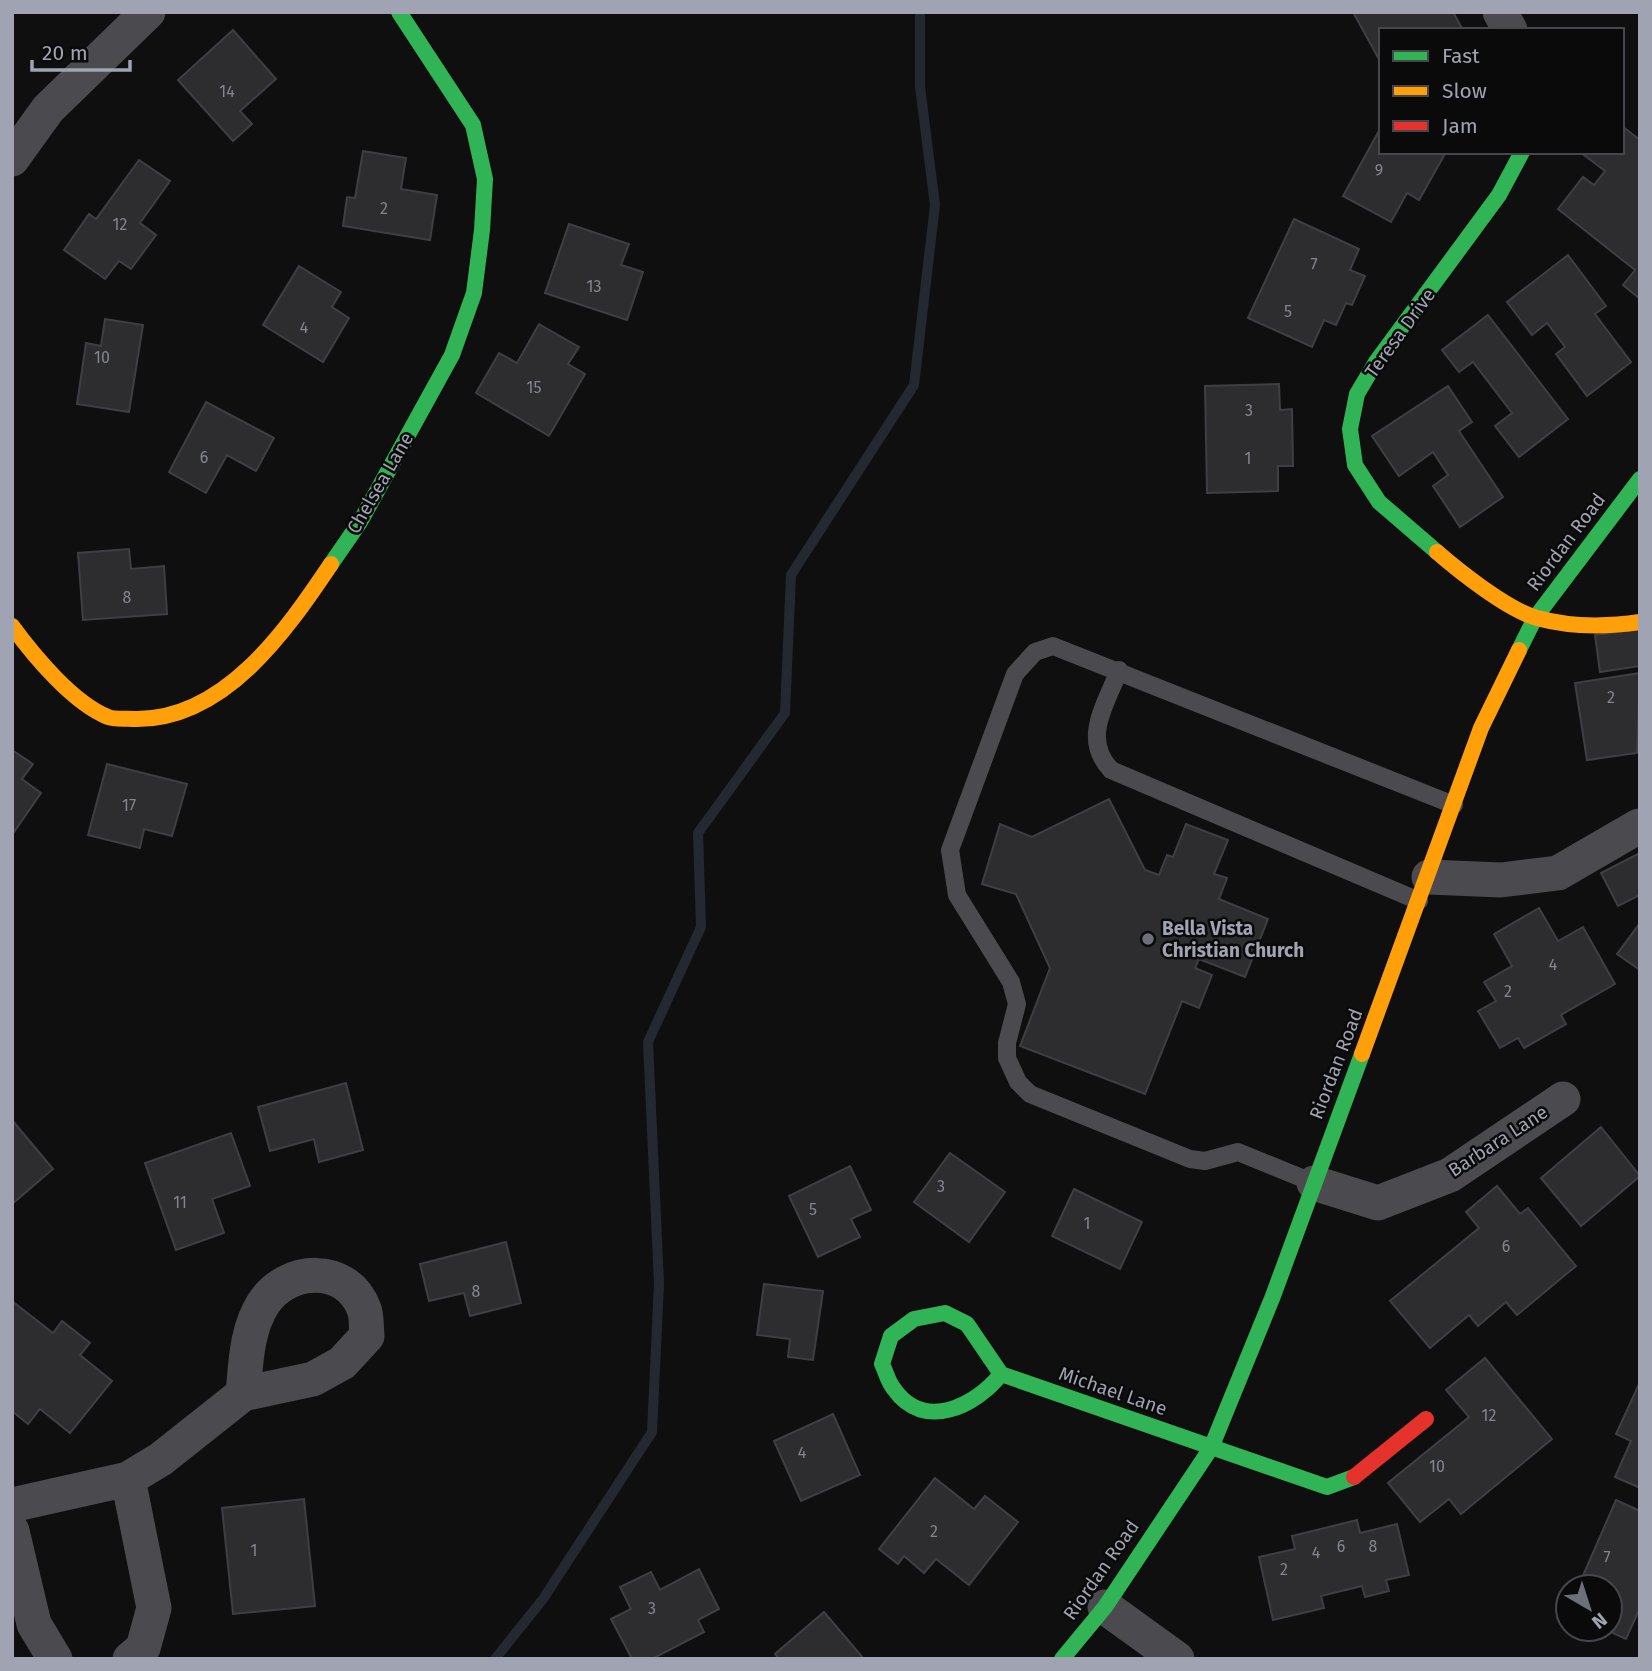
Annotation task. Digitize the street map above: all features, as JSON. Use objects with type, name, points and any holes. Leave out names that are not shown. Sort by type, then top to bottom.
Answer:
[{"type":"street","points":[[12,159],[48,109],[148,12]]},
{"type":"street","name":"Chelsea Lane","points":[[12,626],[33,655],[70,691],[108,718],[154,719],[197,705],[250,669],[312,593],[360,522],[452,355],[474,293],[482,230],[485,179],[473,125],[399,12]]},
{"type":"street","points":[[1500,12],[1509,28]]},
{"type":"street","name":"Teresa Drive","points":[[1521,154],[1499,195],[1376,362],[1357,394],[1350,429],[1355,465],[1378,502],[1470,581],[1535,618]]},
{"type":"street","name":"Riordan Road","points":[[1062,1659],[1105,1607],[1210,1448],[1273,1296],[1481,728],[1535,618],[1640,479]]},
{"type":"street","points":[[1535,618],[1603,626],[1640,622]]},
{"type":"street","points":[[1424,889],[1558,873],[1639,826]]},
{"type":"street","name":"Barbara Lane","points":[[1314,1183],[1378,1203],[1450,1175],[1563,1100]]},
{"type":"street","points":[[945,1313],[967,1324],[1001,1374],[984,1395],[960,1409],[936,1411],[912,1406],[894,1390],[883,1364],[891,1336],[915,1319],[945,1313]]},
{"type":"street","name":"Michael Lane","points":[[1001,1374],[1327,1487],[1350,1480],[1426,1419]]},
{"type":"street","points":[[12,1505],[128,1479],[160,1459],[243,1394]]},
{"type":"street","points":[[128,1479],[153,1608],[143,1648],[130,1659]]},
{"type":"street","points":[[12,1531],[34,1623],[55,1659]]},
{"type":"street","points":[[1105,1607],[1177,1659]]},
{"type":"lane","points":[[1314,1183],[1238,1152],[1205,1161],[1190,1159],[1030,1094],[1018,1082],[1007,1058],[1007,1043],[1017,1004],[1011,982],[957,895],[950,850],[1015,674],[1035,652],[1053,646],[1454,805]]},
{"type":"lane","points":[[1119,670],[1095,732],[1098,756],[1111,770],[1424,889]]},
{"type":"building","points":[[1353,12],[1453,12],[1462,28],[1379,28],[1379,59]]},
{"type":"building","points":[[233,30],[276,79],[240,111],[252,124],[233,141],[178,80]]},
{"type":"building","points":[[1624,128],[1640,140],[1640,299],[1623,285],[1635,270],[1558,209],[1583,177],[1594,185],[1605,171],[1583,154],[1624,154]]},
{"type":"building","points":[[1379,131],[1379,154],[1445,154],[1419,200],[1407,193],[1391,222],[1343,196]]},
{"type":"building","points":[[363,151],[406,158],[401,189],[437,195],[430,240],[343,226],[347,197],[355,198]]},
{"type":"building","points":[[139,160],[170,181],[140,223],[156,235],[131,269],[119,261],[105,279],[64,250],[89,214],[96,219]]},
{"type":"building","points":[[1294,219],[1359,249],[1350,270],[1365,276],[1352,305],[1346,303],[1336,325],[1324,320],[1312,347],[1248,318]]},
{"type":"building","points":[[569,224],[629,244],[621,265],[643,272],[627,320],[545,293]]},
{"type":"building","points":[[1568,255],[1606,306],[1595,314],[1631,362],[1587,396],[1556,354],[1565,347],[1547,323],[1532,335],[1507,302]]},
{"type":"building","points":[[299,266],[341,292],[332,307],[349,318],[323,362],[263,325]]},
{"type":"building","points":[[1488,315],[1568,419],[1519,457],[1495,426],[1512,413],[1473,362],[1459,372],[1442,350]]},
{"type":"building","points":[[105,319],[143,325],[129,412],[77,404],[86,343],[101,346]]},
{"type":"building","points":[[539,324],[579,347],[568,364],[585,374],[549,436],[476,393],[499,353],[517,363]]},
{"type":"building","points":[[1279,384],[1280,410],[1292,409],[1293,466],[1278,466],[1278,491],[1207,493],[1205,386]]},
{"type":"building","points":[[1448,386],[1472,422],[1459,431],[1503,497],[1460,527],[1433,486],[1448,475],[1433,452],[1399,476],[1372,436]]},
{"type":"building","points":[[206,402],[274,438],[256,471],[227,455],[206,493],[169,472]]},
{"type":"building","points":[[129,549],[131,569],[164,566],[167,614],[83,620],[78,553]]},
{"type":"building","points":[[1640,629],[1640,666],[1600,672],[1595,635]]},
{"type":"building","points":[[1640,673],[1637,753],[1587,760],[1575,683]]},
{"type":"building","points":[[12,750],[33,764],[22,779],[41,793],[12,835]]},
{"type":"building","points":[[107,764],[187,784],[172,836],[144,829],[140,848],[88,835]]},
{"type":"building","name":"Bella Vista Christian Church","points":[[1109,799],[1145,870],[1159,875],[1167,855],[1173,857],[1186,824],[1228,840],[1214,874],[1227,878],[1219,899],[1268,919],[1245,977],[1199,959],[1195,968],[1212,975],[1199,1008],[1182,1001],[1145,1094],[1020,1046],[1050,968],[1016,894],[982,884],[1000,824],[1032,837]]},
{"type":"building","points":[[1640,853],[1640,895],[1618,906],[1601,873]]},
{"type":"building","points":[[1539,908],[1558,941],[1583,927],[1615,984],[1561,1015],[1566,1024],[1524,1048],[1518,1038],[1500,1048],[1478,1011],[1496,1001],[1484,982],[1512,966],[1494,934]]},
{"type":"building","points":[[1640,923],[1640,970],[1617,954]]},
{"type":"building","points":[[346,1083],[363,1150],[319,1162],[314,1139],[270,1151],[258,1107]]},
{"type":"building","points":[[12,1120],[53,1169],[12,1204]]},
{"type":"building","points":[[1601,1127],[1640,1176],[1581,1226],[1541,1178]]},
{"type":"building","points":[[231,1133],[250,1186],[212,1199],[224,1233],[176,1250],[145,1163]]},
{"type":"building","points":[[950,1153],[1005,1192],[969,1242],[914,1202]]},
{"type":"building","points":[[850,1166],[871,1210],[851,1219],[860,1237],[818,1257],[789,1196]]},
{"type":"building","points":[[1497,1186],[1520,1214],[1528,1208],[1576,1266],[1517,1315],[1506,1302],[1478,1326],[1469,1315],[1430,1348],[1390,1301],[1479,1228],[1466,1212]]},
{"type":"building","points":[[1074,1189],[1142,1222],[1120,1269],[1052,1236]]},
{"type":"building","points":[[506,1242],[521,1303],[470,1316],[464,1293],[429,1301],[420,1264]]},
{"type":"building","points":[[764,1284],[823,1291],[813,1360],[788,1357],[790,1339],[757,1335]]},
{"type":"building","points":[[12,1301],[53,1333],[62,1321],[90,1343],[80,1355],[112,1381],[70,1433],[40,1409],[28,1424],[12,1411]]},
{"type":"building","points":[[1485,1358],[1552,1439],[1461,1514],[1449,1499],[1420,1522],[1388,1483],[1469,1417],[1446,1390]]},
{"type":"building","points":[[1640,1382],[1640,1488],[1615,1477],[1631,1441],[1616,1434]]},
{"type":"building","points":[[833,1414],[860,1475],[801,1501],[774,1441]]},
{"type":"building","points":[[935,1478],[974,1509],[985,1496],[1018,1522],[969,1585],[936,1559],[924,1573],[904,1556],[898,1564],[879,1549]]},
{"type":"building","points":[[304,1499],[315,1606],[233,1614],[222,1508]]},
{"type":"building","points":[[1616,1500],[1640,1511],[1640,1608],[1626,1639],[1624,1573],[1584,1573]]},
{"type":"building","points":[[1357,1520],[1360,1533],[1397,1524],[1409,1575],[1386,1580],[1389,1591],[1365,1597],[1362,1586],[1321,1596],[1324,1608],[1273,1620],[1259,1557],[1295,1549],[1292,1536]]},
{"type":"building","points":[[699,1569],[719,1609],[698,1620],[704,1632],[652,1659],[632,1659],[611,1619],[631,1609],[620,1587],[651,1572],[660,1590]]},
{"type":"building","points":[[824,1612],[864,1659],[779,1659],[775,1654]]},
{"type":"waterway","points":[[495,1659],[543,1599],[652,1432],[659,1284],[648,1042],[701,927],[698,833],[785,713],[791,575],[914,385],[935,205],[920,87],[920,12]]},
{"type":"traffic: fast","points":[[331,564],[360,522],[452,355],[474,293],[482,230],[485,179],[473,125],[399,12]]},
{"type":"traffic: fast","points":[[1437,552],[1379,502],[1355,465],[1350,429],[1357,394],[1376,362],[1499,195],[1521,154]]},
{"type":"traffic: fast","points":[[1519,650],[1535,618],[1640,479]]},
{"type":"traffic: fast","points":[[1062,1659],[1105,1607],[1211,1448],[1273,1296],[1362,1054]]},
{"type":"traffic: fast","points":[[1001,1374],[978,1396],[964,1404],[934,1412],[906,1402],[892,1386],[882,1364],[891,1336],[914,1319],[945,1313],[967,1324],[1001,1374],[1327,1487],[1354,1477]]},
{"type":"traffic: slow","points":[[1437,552],[1471,580],[1525,614],[1562,623],[1588,625],[1640,622]]},
{"type":"traffic: slow","points":[[12,626],[55,678],[95,710],[114,718],[166,716],[196,705],[224,689],[249,667],[294,617],[331,564]]},
{"type":"traffic: slow","points":[[1362,1054],[1481,728],[1519,650]]},
{"type":"traffic: jam","points":[[1354,1477],[1426,1419]]},
{"type":"place","name":"Bella Vista Christian Church","points":[[1148,939]]}]
